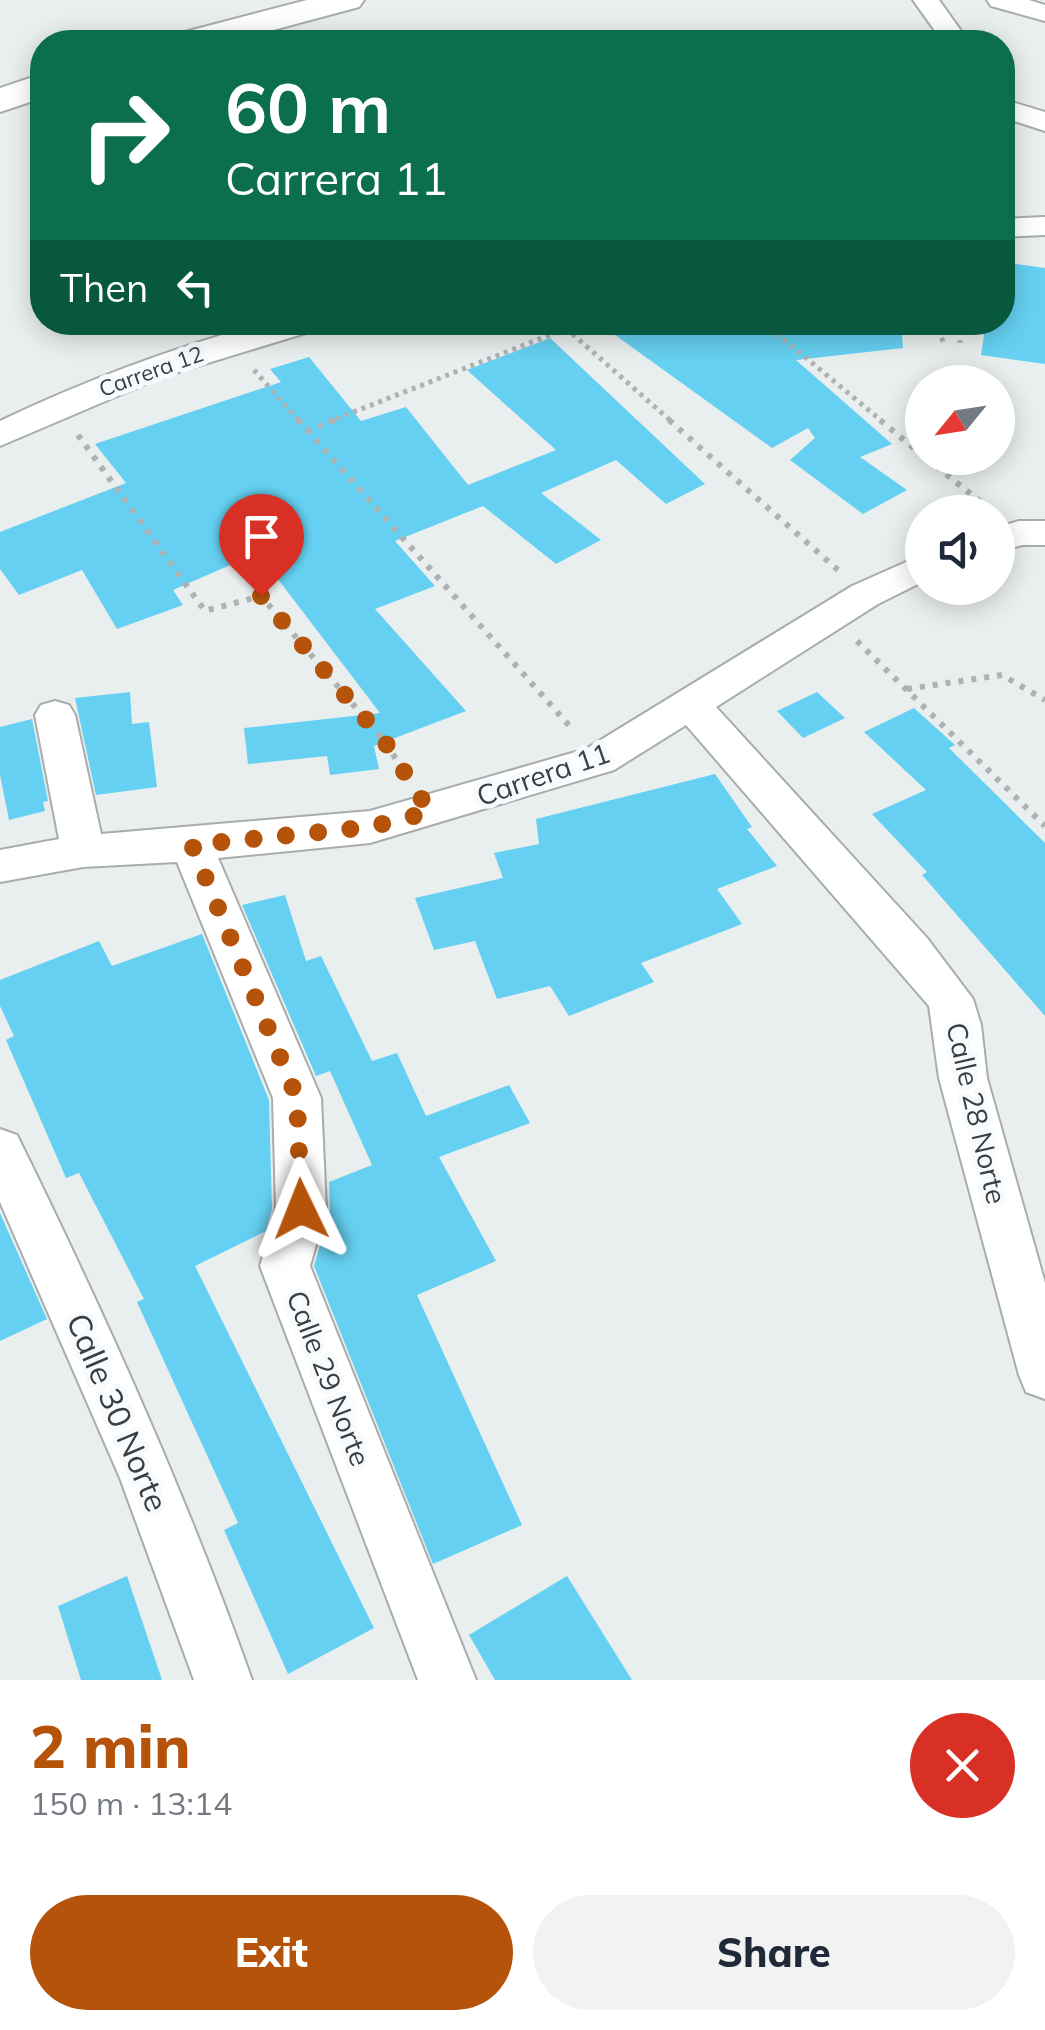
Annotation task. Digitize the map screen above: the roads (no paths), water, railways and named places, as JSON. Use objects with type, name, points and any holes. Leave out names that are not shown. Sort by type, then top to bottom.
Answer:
[{"type":"street","points":[[235,30],[347,0]]},
{"type":"street","points":[[926,0],[947,30]]},
{"type":"street","points":[[1000,0],[1045,13]]},
{"type":"street","points":[[0,102],[30,90]]},
{"type":"street","points":[[1015,112],[1045,122]]},
{"type":"street","points":[[1015,227],[1045,226]]},
{"type":"street","name":"Carrera 12","points":[[0,435],[56,406],[257,335]]},
{"type":"street","points":[[1015,535],[1045,533]]},
{"type":"street","name":"Carrera 11","points":[[0,866],[83,851],[192,845],[370,827],[600,760],[905,575]]},
{"type":"street","name":"Calle 28 Norte","points":[[690,704],[911,950],[950,1000],[959,1035],[963,1078],[1045,1376]]},
{"type":"street","points":[[55,714],[83,851]]},
{"type":"street","name":"Calle 29 Norte","points":[[192,845],[297,1098],[301,1209],[285,1266],[448,1680]]},
{"type":"street","name":"Calle 30 Norte","points":[[0,1149],[67,1293],[187,1572],[223,1680]]}]
